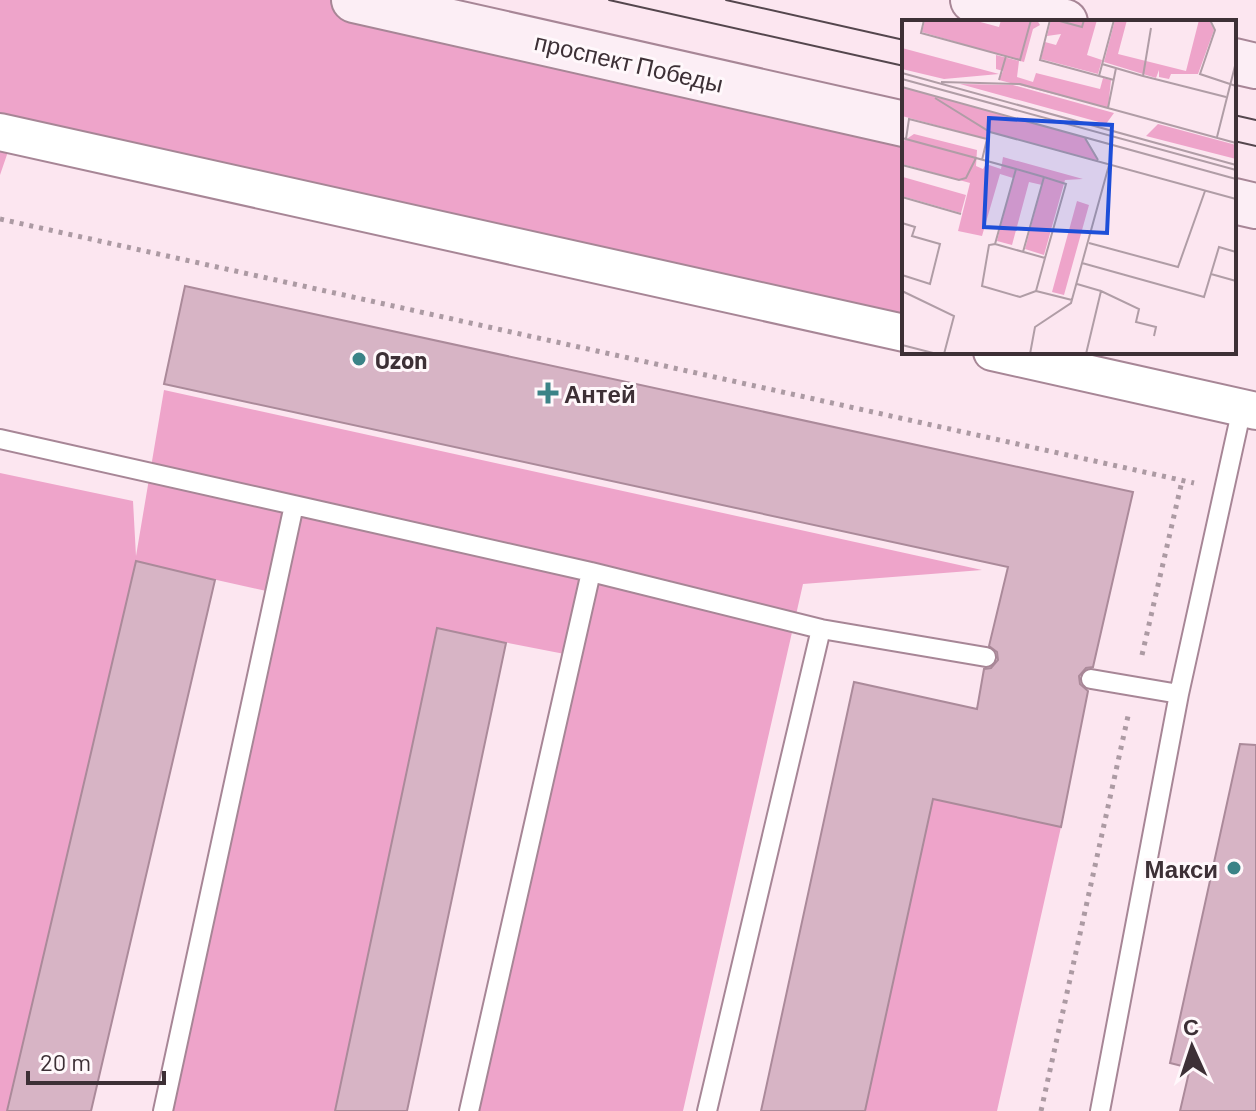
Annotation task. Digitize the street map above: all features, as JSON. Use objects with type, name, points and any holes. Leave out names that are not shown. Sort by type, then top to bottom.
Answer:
[{"type":"main road","name":"проспект Победы","points":[[354,0],[902,124]]},
{"type":"main road","points":[[973,0],[1057,20]]},
{"type":"main road","points":[[1236,61],[1256,66]]},
{"type":"main road","points":[[1236,201],[1256,206]]},
{"type":"street","points":[[0,132],[902,333]]},
{"type":"street","points":[[1001,354],[1249,409]]},
{"type":"street","points":[[1117,354],[1138,384]]},
{"type":"lane","points":[[1100,1111],[1179,694],[1249,409]]},
{"type":"lane","points":[[0,439],[591,572],[821,629],[986,657]]},
{"type":"lane","points":[[163,1111],[294,505]]},
{"type":"lane","points":[[469,1111],[591,572]]},
{"type":"lane","points":[[707,1111],[821,629]]},
{"type":"lane","points":[[1091,679],[1179,694]]},
{"type":"path","points":[[0,219],[1182,481],[1041,1111]]},
{"type":"shaded area","points":[[0,0],[354,0],[902,124],[902,333],[13,137],[0,175]]},
{"type":"shaded area","points":[[164,390],[982,570],[803,584],[683,1111],[476,1111],[580,657],[437,629],[335,1111],[171,1111],[280,594],[136,562],[7,1111],[0,1111],[0,473],[133,501],[136,556]]},
{"type":"shaded area","points":[[933,799],[1061,827],[997,1111],[865,1111]]},
{"type":"building","points":[[185,286],[1133,492],[1093,667],[1086,668],[1079,676],[1080,684],[1088,691],[1061,827],[933,799],[865,1111],[761,1111],[854,682],[977,709],[984,669],[991,668],[998,660],[997,652],[989,646],[1008,567],[164,384]]},
{"type":"building","points":[[136,561],[215,580],[91,1111],[7,1111]]},
{"type":"building","points":[[437,628],[506,643],[407,1111],[335,1111]]},
{"type":"building","name":"Макси","points":[[1240,744],[1256,745],[1256,1111],[1180,1111],[1190,1068],[1170,1063]]},
{"type":"tram line","points":[[609,0],[902,66]]},
{"type":"tram line","points":[[726,0],[902,40]]},
{"type":"tram line","points":[[1236,115],[1256,120]]},
{"type":"tram line","points":[[1236,141],[1256,146]]},
{"type":"place","name":"Ozon","points":[[359,359]]},
{"type":"place","name":"Антей","points":[[548,393]]},
{"type":"place","name":"Макси","points":[[1234,868]]}]
